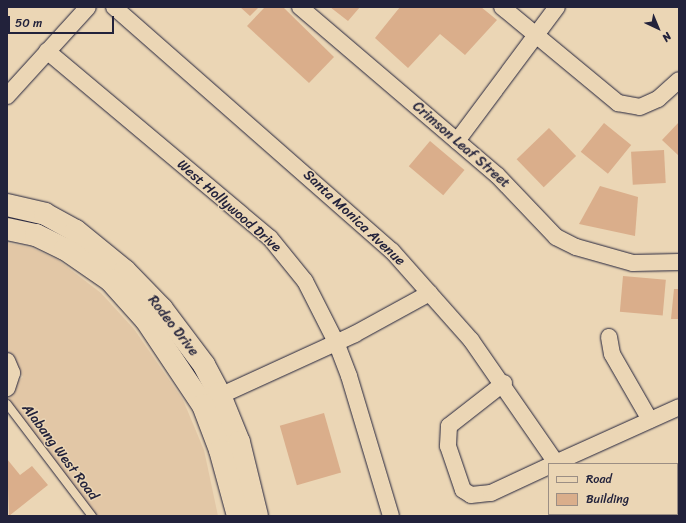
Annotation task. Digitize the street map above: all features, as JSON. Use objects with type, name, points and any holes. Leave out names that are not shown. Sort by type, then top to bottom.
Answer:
[{"type":"main road","name":"Rodeo Drive","points":[[7,205],[46,214],[76,231],[125,270],[162,309],[204,365],[220,450],[238,516]]},
{"type":"main road","name":"Rodeo Drive","points":[[7,229],[36,235],[65,249],[110,280],[146,320],[211,399],[239,442],[257,516]]},
{"type":"street","points":[[7,96],[88,7]]},
{"type":"street","name":"Santa Monica Avenue","points":[[114,7],[355,217],[430,293],[504,384],[553,463]]},
{"type":"street","name":"Crimson Leaf Street","points":[[300,7],[497,175],[556,237],[576,247],[633,263],[679,262]]},
{"type":"street","points":[[502,7],[618,103],[640,106],[658,99],[679,80]]},
{"type":"street","points":[[457,141],[557,7]]},
{"type":"street","name":"West Hollywood Drive","points":[[47,51],[270,238],[305,281],[336,342],[392,516]]},
{"type":"street","points":[[211,399],[336,342],[430,293]]},
{"type":"street","points":[[609,337],[612,354],[650,420]]},
{"type":"street","points":[[7,361],[12,374],[7,388]]},
{"type":"street","points":[[504,384],[449,426],[448,446],[463,490],[471,495],[491,493],[548,467]]},
{"type":"street","points":[[556,463],[679,407]]},
{"type":"lane","name":"Alabang West Road","points":[[7,404],[92,516]]},
{"type":"shaded area","points":[[7,243],[32,248],[58,260],[101,293],[134,329],[183,400],[204,450],[218,516],[91,516],[7,404],[7,391],[23,377],[7,354]]},
{"type":"building","points":[[240,7],[259,7],[250,16]]},
{"type":"building","points":[[265,7],[283,7],[334,57],[309,83],[247,26]]},
{"type":"building","points":[[330,7],[360,7],[348,21]]},
{"type":"building","points":[[400,7],[481,7],[497,20],[465,55],[440,34],[408,68],[375,38]]},
{"type":"building","points":[[679,122],[679,156],[662,140]]},
{"type":"building","points":[[604,123],[631,145],[608,174],[581,152]]},
{"type":"building","points":[[549,128],[576,156],[544,187],[517,159]]},
{"type":"building","points":[[430,141],[464,170],[443,195],[409,166]]},
{"type":"building","points":[[664,150],[666,183],[633,185],[631,152]]},
{"type":"building","points":[[600,186],[638,197],[635,236],[579,224]]},
{"type":"building","points":[[623,276],[666,280],[663,316],[620,312]]},
{"type":"building","points":[[674,289],[679,289],[679,319],[671,319]]},
{"type":"building","points":[[324,413],[341,473],[297,485],[280,426]]},
{"type":"building","points":[[7,459],[20,475],[32,466],[48,485],[9,516]]}]
